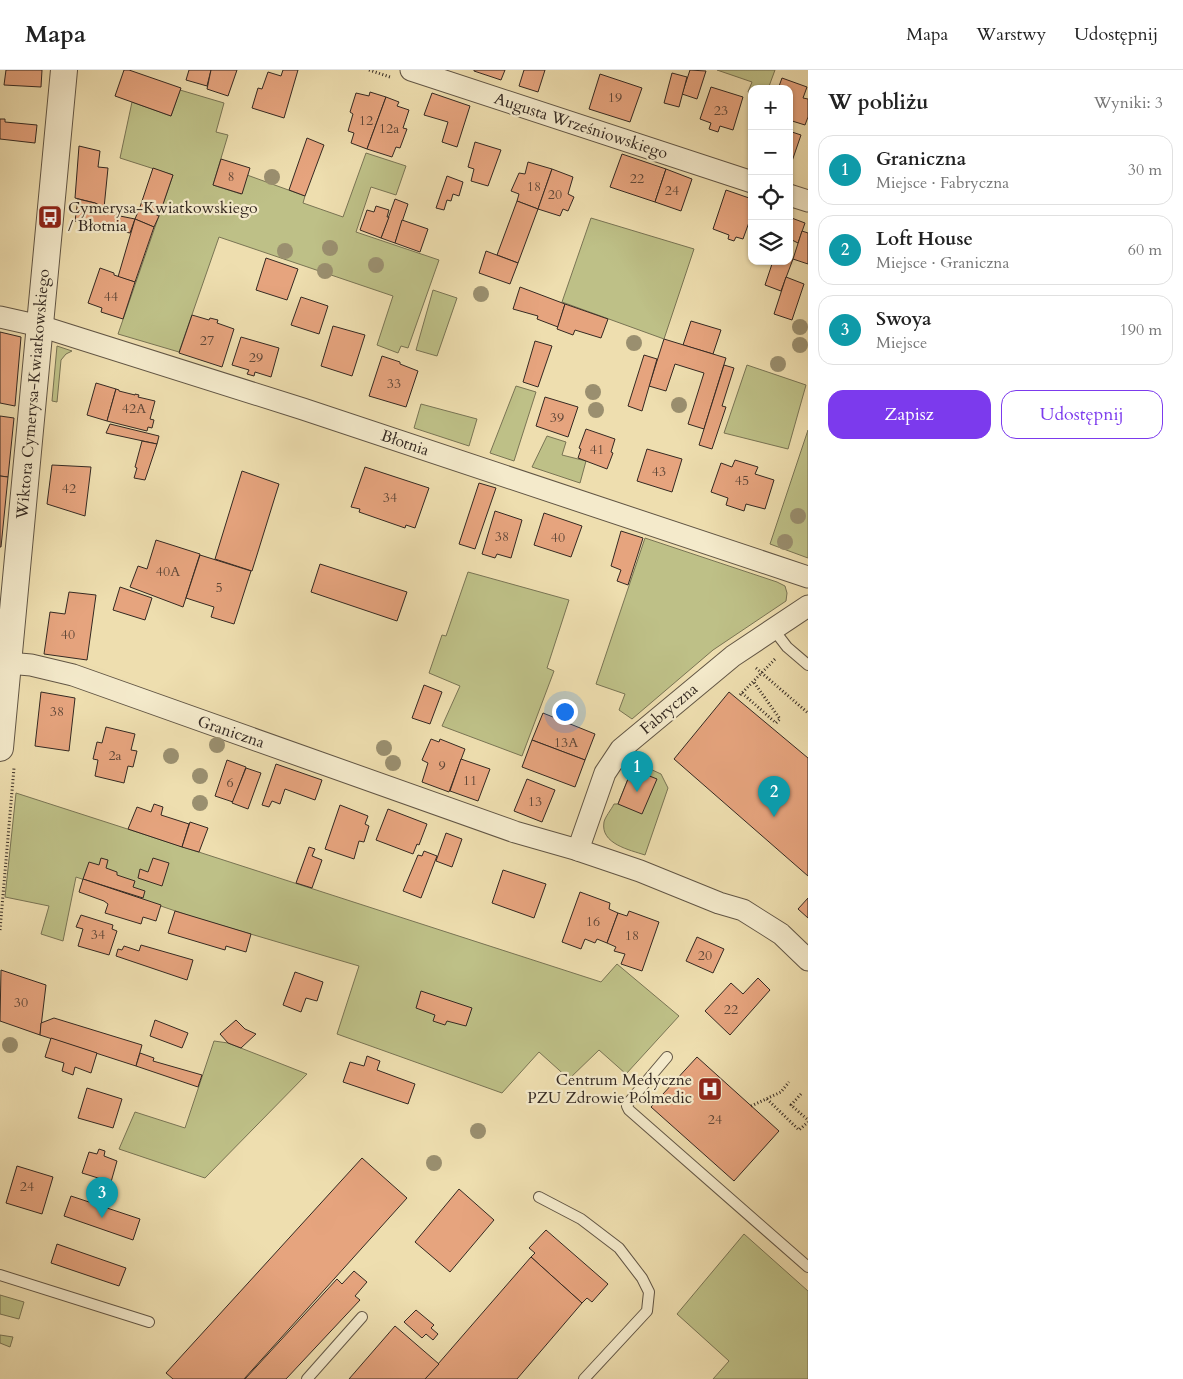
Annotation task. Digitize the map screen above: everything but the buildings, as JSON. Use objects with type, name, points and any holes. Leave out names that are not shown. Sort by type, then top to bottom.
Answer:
[{"type":"street","name":"Wiktora Cymerysa-Kwiatkowskiego","points":[[0,748],[64,70]]},
{"type":"street","name":"Augusta Wrześniowskiego","points":[[411,70],[748,181]]},
{"type":"street","points":[[793,195],[808,201]]},
{"type":"street","name":"Błotnia","points":[[0,317],[40,326],[303,409],[808,577]]},
{"type":"street","name":"Fabryczna","points":[[578,850],[605,773],[621,749],[733,656],[808,606]]},
{"type":"street","name":"Graniczna","points":[[8,663],[31,665],[73,675],[515,832],[578,850],[640,871],[719,903],[743,910],[781,934],[808,960]]},
{"type":"lane","points":[[774,630],[787,647],[808,665]]},
{"type":"lane","points":[[667,1057],[629,1102],[627,1106],[629,1110],[808,1267]]},
{"type":"lane","points":[[539,1197],[581,1219],[619,1248],[642,1278],[649,1292],[647,1311],[584,1379]]},
{"type":"lane","points":[[0,1275],[150,1322]]},
{"type":"lane","points":[[307,1379],[362,1317]]},
{"type":"path","points":[[753,666],[808,713]]},
{"type":"path","points":[[753,681],[780,719],[776,723],[741,694],[761,672]]},
{"type":"path","points":[[751,1106],[780,1092],[789,1082]]},
{"type":"path","points":[[767,1099],[799,1130],[808,1121],[791,1105],[801,1094]]},
{"type":"green space","points":[[717,70],[775,70],[769,85],[751,85],[752,82]]},
{"type":"green space","points":[[180,90],[224,103],[216,132],[228,135],[213,185],[241,194],[247,175],[305,196],[303,203],[343,217],[366,153],[406,166],[396,195],[371,187],[356,232],[439,260],[408,348],[401,346],[398,353],[377,345],[393,296],[219,237],[179,352],[118,334],[173,175],[120,158],[132,102],[171,116]]},
{"type":"green space","points":[[591,218],[694,249],[664,339],[562,302]]},
{"type":"green space","points":[[433,290],[457,298],[437,356],[416,350]]},
{"type":"green space","points":[[57,346],[72,351],[61,360],[57,402],[52,401]]},
{"type":"green space","points":[[747,365],[806,385],[788,449],[724,433]]},
{"type":"green space","points":[[516,386],[536,392],[514,461],[490,453]]},
{"type":"green space","points":[[421,404],[477,419],[469,446],[414,428]]},
{"type":"green space","points":[[808,430],[808,558],[770,544]]},
{"type":"green space","points":[[547,436],[566,442],[562,455],[586,461],[580,483],[532,467]]},
{"type":"green space","points":[[645,538],[777,582],[785,586],[787,593],[786,601],[713,650],[632,719],[619,710],[625,694],[596,684]]},
{"type":"green space","points":[[468,572],[569,600],[547,668],[554,671],[522,756],[442,726],[460,686],[429,673],[442,635],[446,636]]},
{"type":"green space","points":[[637,763],[661,774],[668,788],[645,855],[617,845],[611,841],[604,830],[604,822],[614,804],[618,804],[632,769]]},
{"type":"green space","points":[[16,793],[601,982],[617,964],[679,1016],[626,1074],[599,1050],[569,1079],[539,1052],[502,1093],[337,1034],[359,966],[193,917],[76,877],[63,941],[41,934],[49,906],[5,897]]},
{"type":"green space","points":[[214,1041],[228,1043],[307,1074],[205,1178],[119,1149],[135,1112],[185,1128]]},
{"type":"green space","points":[[744,1234],[808,1291],[808,1379],[713,1379],[729,1361],[677,1314]]},
{"type":"green space","points":[[0,1295],[24,1302],[19,1319],[0,1314]]},
{"type":"green space","points":[[0,1335],[13,1337],[10,1347],[0,1343]]},
{"type":"place","name":"Cymerysa-Kwiatkowskiego / Błotnia","points":[[50,217]]},
{"type":"place","name":"Graniczna","points":[[637,792]]},
{"type":"place","name":"Loft House","points":[[774,817]]},
{"type":"place","name":"Centrum Medyczne PZU Zdrowie Polmedic","points":[[710,1089]]},
{"type":"place","name":"Swoya","points":[[102,1218]]}]
